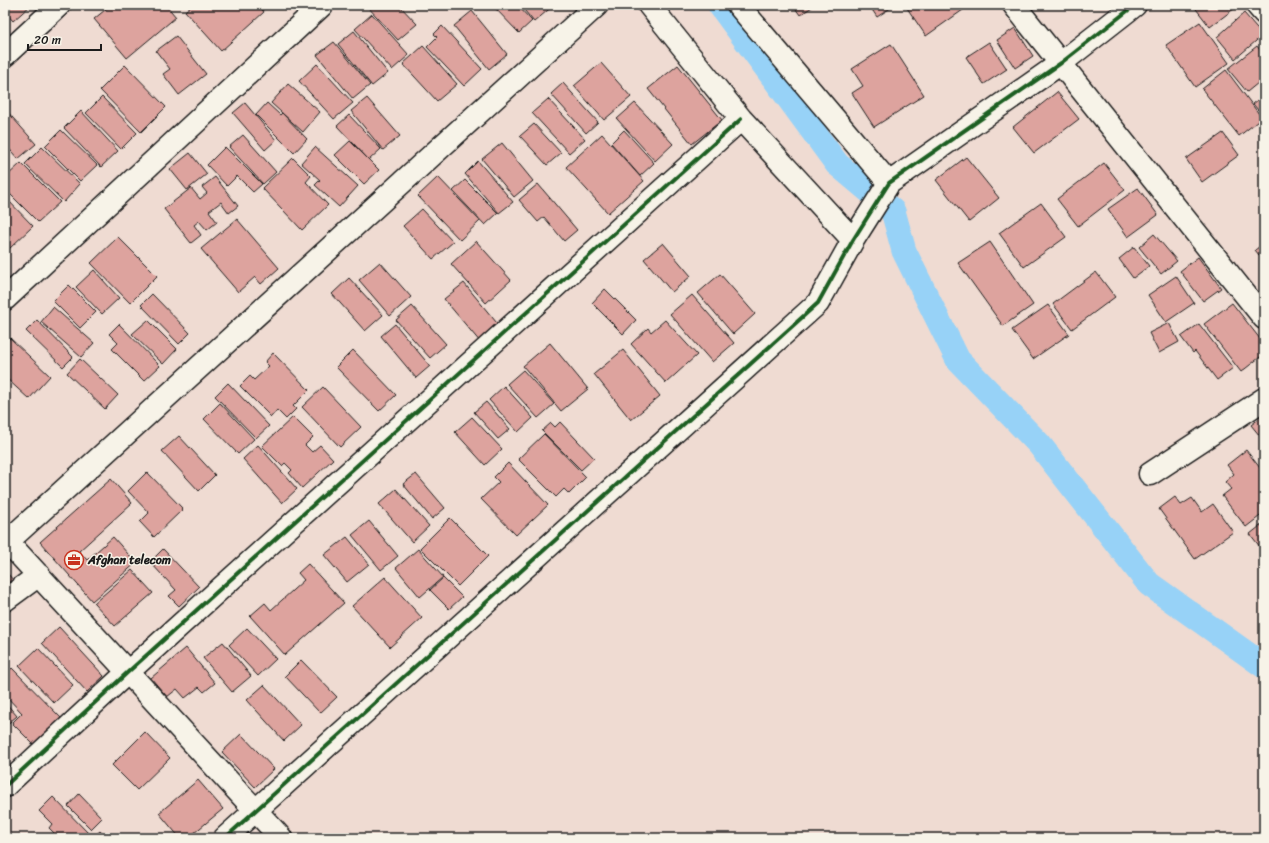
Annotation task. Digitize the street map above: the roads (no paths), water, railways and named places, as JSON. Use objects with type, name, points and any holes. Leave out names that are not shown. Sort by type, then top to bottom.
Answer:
[{"type":"street","points":[[5,55],[59,5]]},
{"type":"street","points":[[5,299],[322,5]]},
{"type":"street","points":[[282,838],[6,540],[597,5]]},
{"type":"street","points":[[649,5],[741,119],[853,240]]},
{"type":"street","points":[[738,5],[771,46],[889,183]]},
{"type":"street","points":[[1014,5],[1264,318]]},
{"type":"street","points":[[225,838],[818,303],[853,240],[889,183],[1061,63],[1136,5]]},
{"type":"street","points":[[1257,5],[1264,13]]},
{"type":"street","points":[[5,786],[128,672],[741,119]]},
{"type":"street","points":[[1150,474],[1264,399]]},
{"type":"street","points":[[5,600],[38,575]]},
{"type":"waterway","points":[[720,5],[837,164],[893,211],[904,251],[958,360],[1039,444],[1149,584],[1264,666]]},
{"type":"place","name":"Afghan telecom","points":[[74,560]]}]
